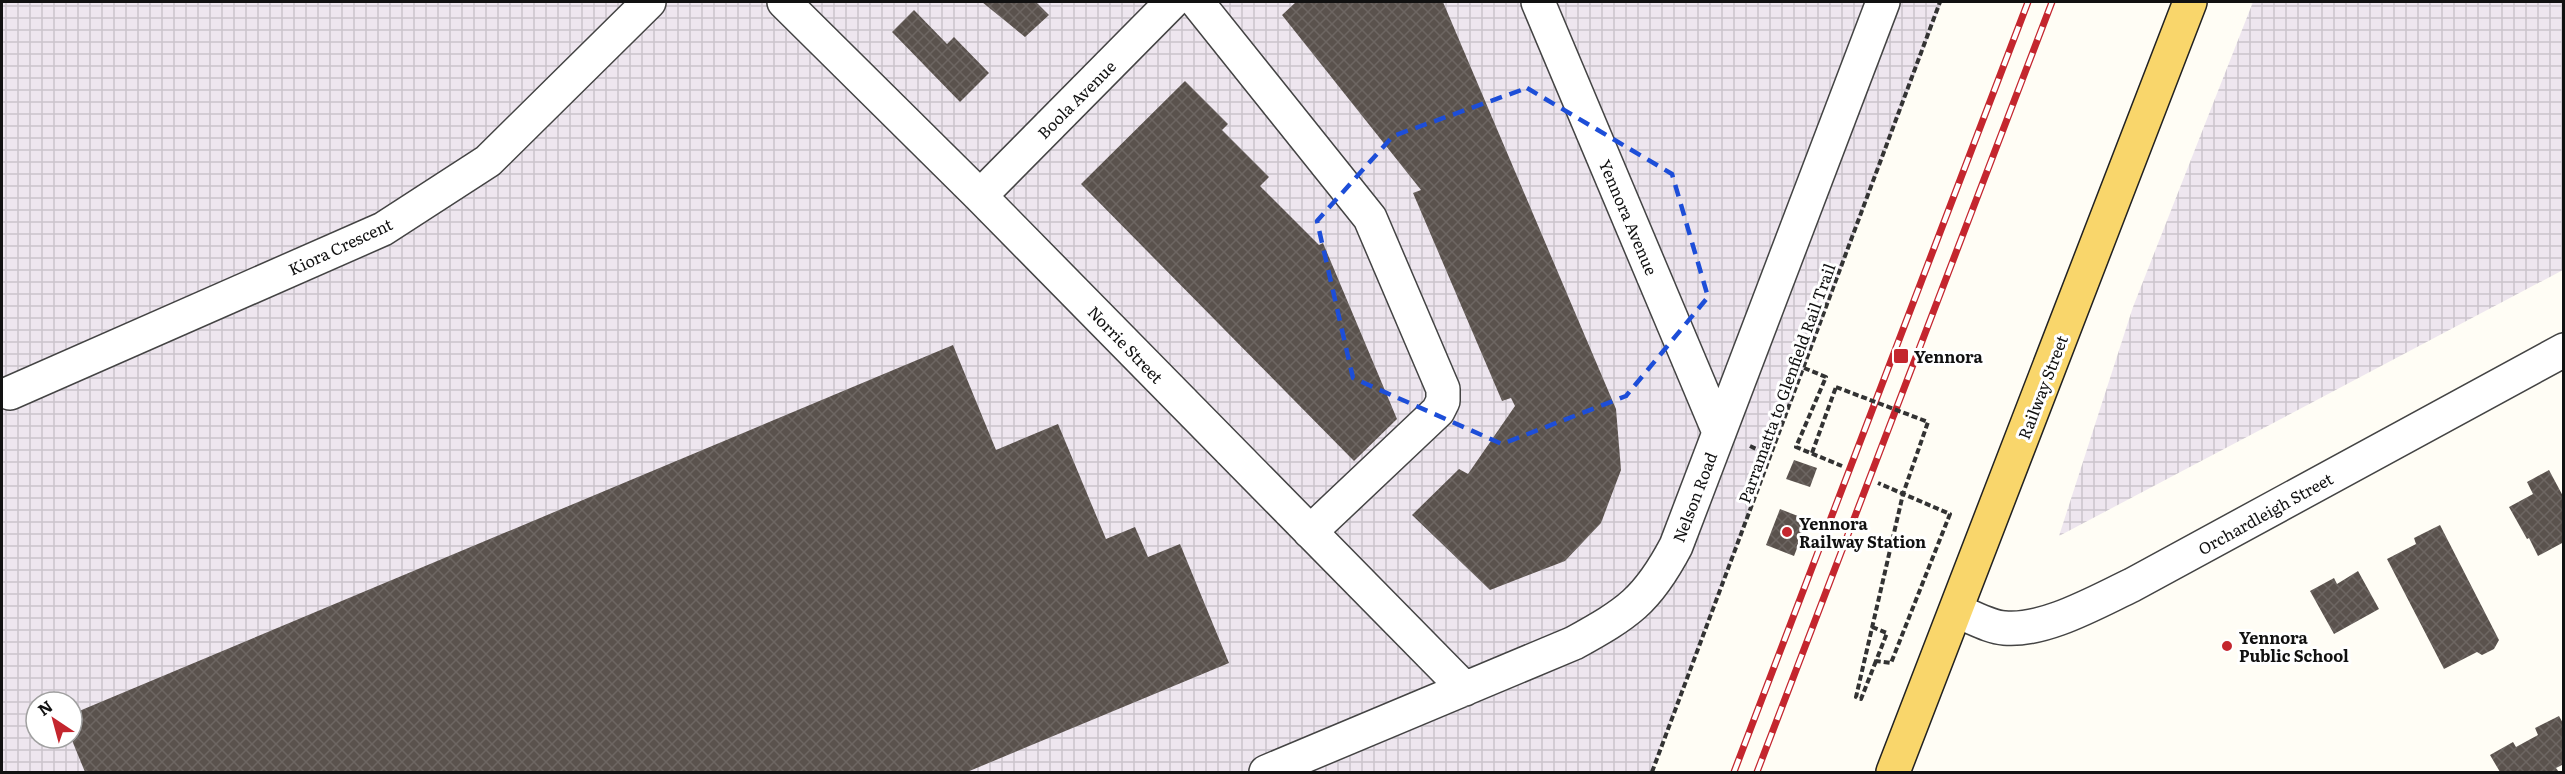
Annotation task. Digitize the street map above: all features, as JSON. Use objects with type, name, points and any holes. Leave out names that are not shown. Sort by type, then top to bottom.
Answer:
[{"type":"main road","name":"Railway Street","points":[[1893,772],[2190,2]]},
{"type":"street","name":"Kiora Crescent","points":[[10,393],[383,229],[488,161],[649,2]]},
{"type":"street","name":"Norrie Street","points":[[784,2],[980,196],[1465,689]]},
{"type":"street","name":"Boola Avenue","points":[[980,196],[1172,2]]},
{"type":"street","points":[[1197,2],[1370,218],[1443,389],[1443,400],[1438,411],[1310,532]]},
{"type":"street","name":"Yennora Avenue","points":[[1538,2],[1719,432]]},
{"type":"street","name":"Nelson Road","points":[[1266,772],[1574,643],[1606,625],[1636,604],[1659,577],[1676,546],[1883,2]]},
{"type":"street","name":"Orchardleigh Street","points":[[1956,611],[2003,628],[2026,628],[2074,612],[2132,585],[2564,350]]},
{"type":"path","name":"Parramatta to Glenfield Rail Trail","points":[[1652,772],[1940,2]]},
{"type":"path","points":[[1804,368],[1826,377],[1796,447],[1842,466]]},
{"type":"path","points":[[1812,453],[1836,387],[1928,422],[1903,494],[1872,627],[1856,697],[1861,699],[1887,633],[1872,627]]},
{"type":"path","points":[[1876,661],[1891,663],[1950,514],[1878,483]]},
{"type":"highlighted area","points":[[1527,88],[1672,174],[1708,297],[1626,396],[1502,444],[1353,378],[1317,221],[1393,136]]},
{"type":"shaded area","points":[[2,2],[1942,2],[1651,772],[2,772]]},
{"type":"shaded area","points":[[2253,2],[2563,2],[2563,270],[2059,536],[2133,307]]},
{"type":"building","points":[[982,2],[1036,2],[1049,15],[1025,37]]},
{"type":"building","points":[[1296,2],[1443,2],[1616,409],[1621,470],[1601,523],[1565,561],[1490,590],[1412,515],[1459,469],[1468,474],[1515,406],[1511,398],[1502,401],[1413,193],[1421,190],[1282,15]]},
{"type":"building","points":[[914,10],[947,44],[954,37],[989,73],[960,102],[892,32]]},
{"type":"building","points":[[1185,81],[1228,124],[1222,130],[1269,177],[1260,186],[1319,245],[1323,243],[1397,419],[1354,461],[1081,184]]},
{"type":"building","points":[[953,345],[996,450],[1058,424],[1106,539],[1135,527],[1148,557],[1180,544],[1229,663],[967,772],[85,772],[76,750],[84,750],[84,709]]},
{"type":"building","name":"Yennora Railway Station","points":[[1794,460],[1817,468],[1810,487],[1786,479]]},
{"type":"building","points":[[2549,470],[2564,498],[2564,542],[2538,556],[2509,507],[2533,494],[2527,482]]},
{"type":"building","name":"Yennora Railway Station","points":[[1780,509],[1808,520],[1794,556],[1766,545]]},
{"type":"building","points":[[2440,525],[2499,640],[2494,649],[2482,655],[2477,652],[2444,669],[2387,559],[2416,544],[2414,538]]},
{"type":"building","points":[[2358,571],[2379,609],[2334,634],[2310,591],[2334,578],[2337,584]]},
{"type":"building","points":[[2559,716],[2564,725],[2564,764],[2556,768],[2559,772],[2500,772],[2490,755],[2513,742],[2516,747],[2538,735],[2535,728]]},
{"type":"railway","points":[[1734,772],[2028,2]]},
{"type":"railway","points":[[1757,772],[2052,2]]},
{"type":"place","name":"Yennora","points":[[1901,356]]},
{"type":"place","name":"Yennora Railway Station","points":[[1787,532]]},
{"type":"place","name":"Yennora Public School","points":[[2227,646]]}]
